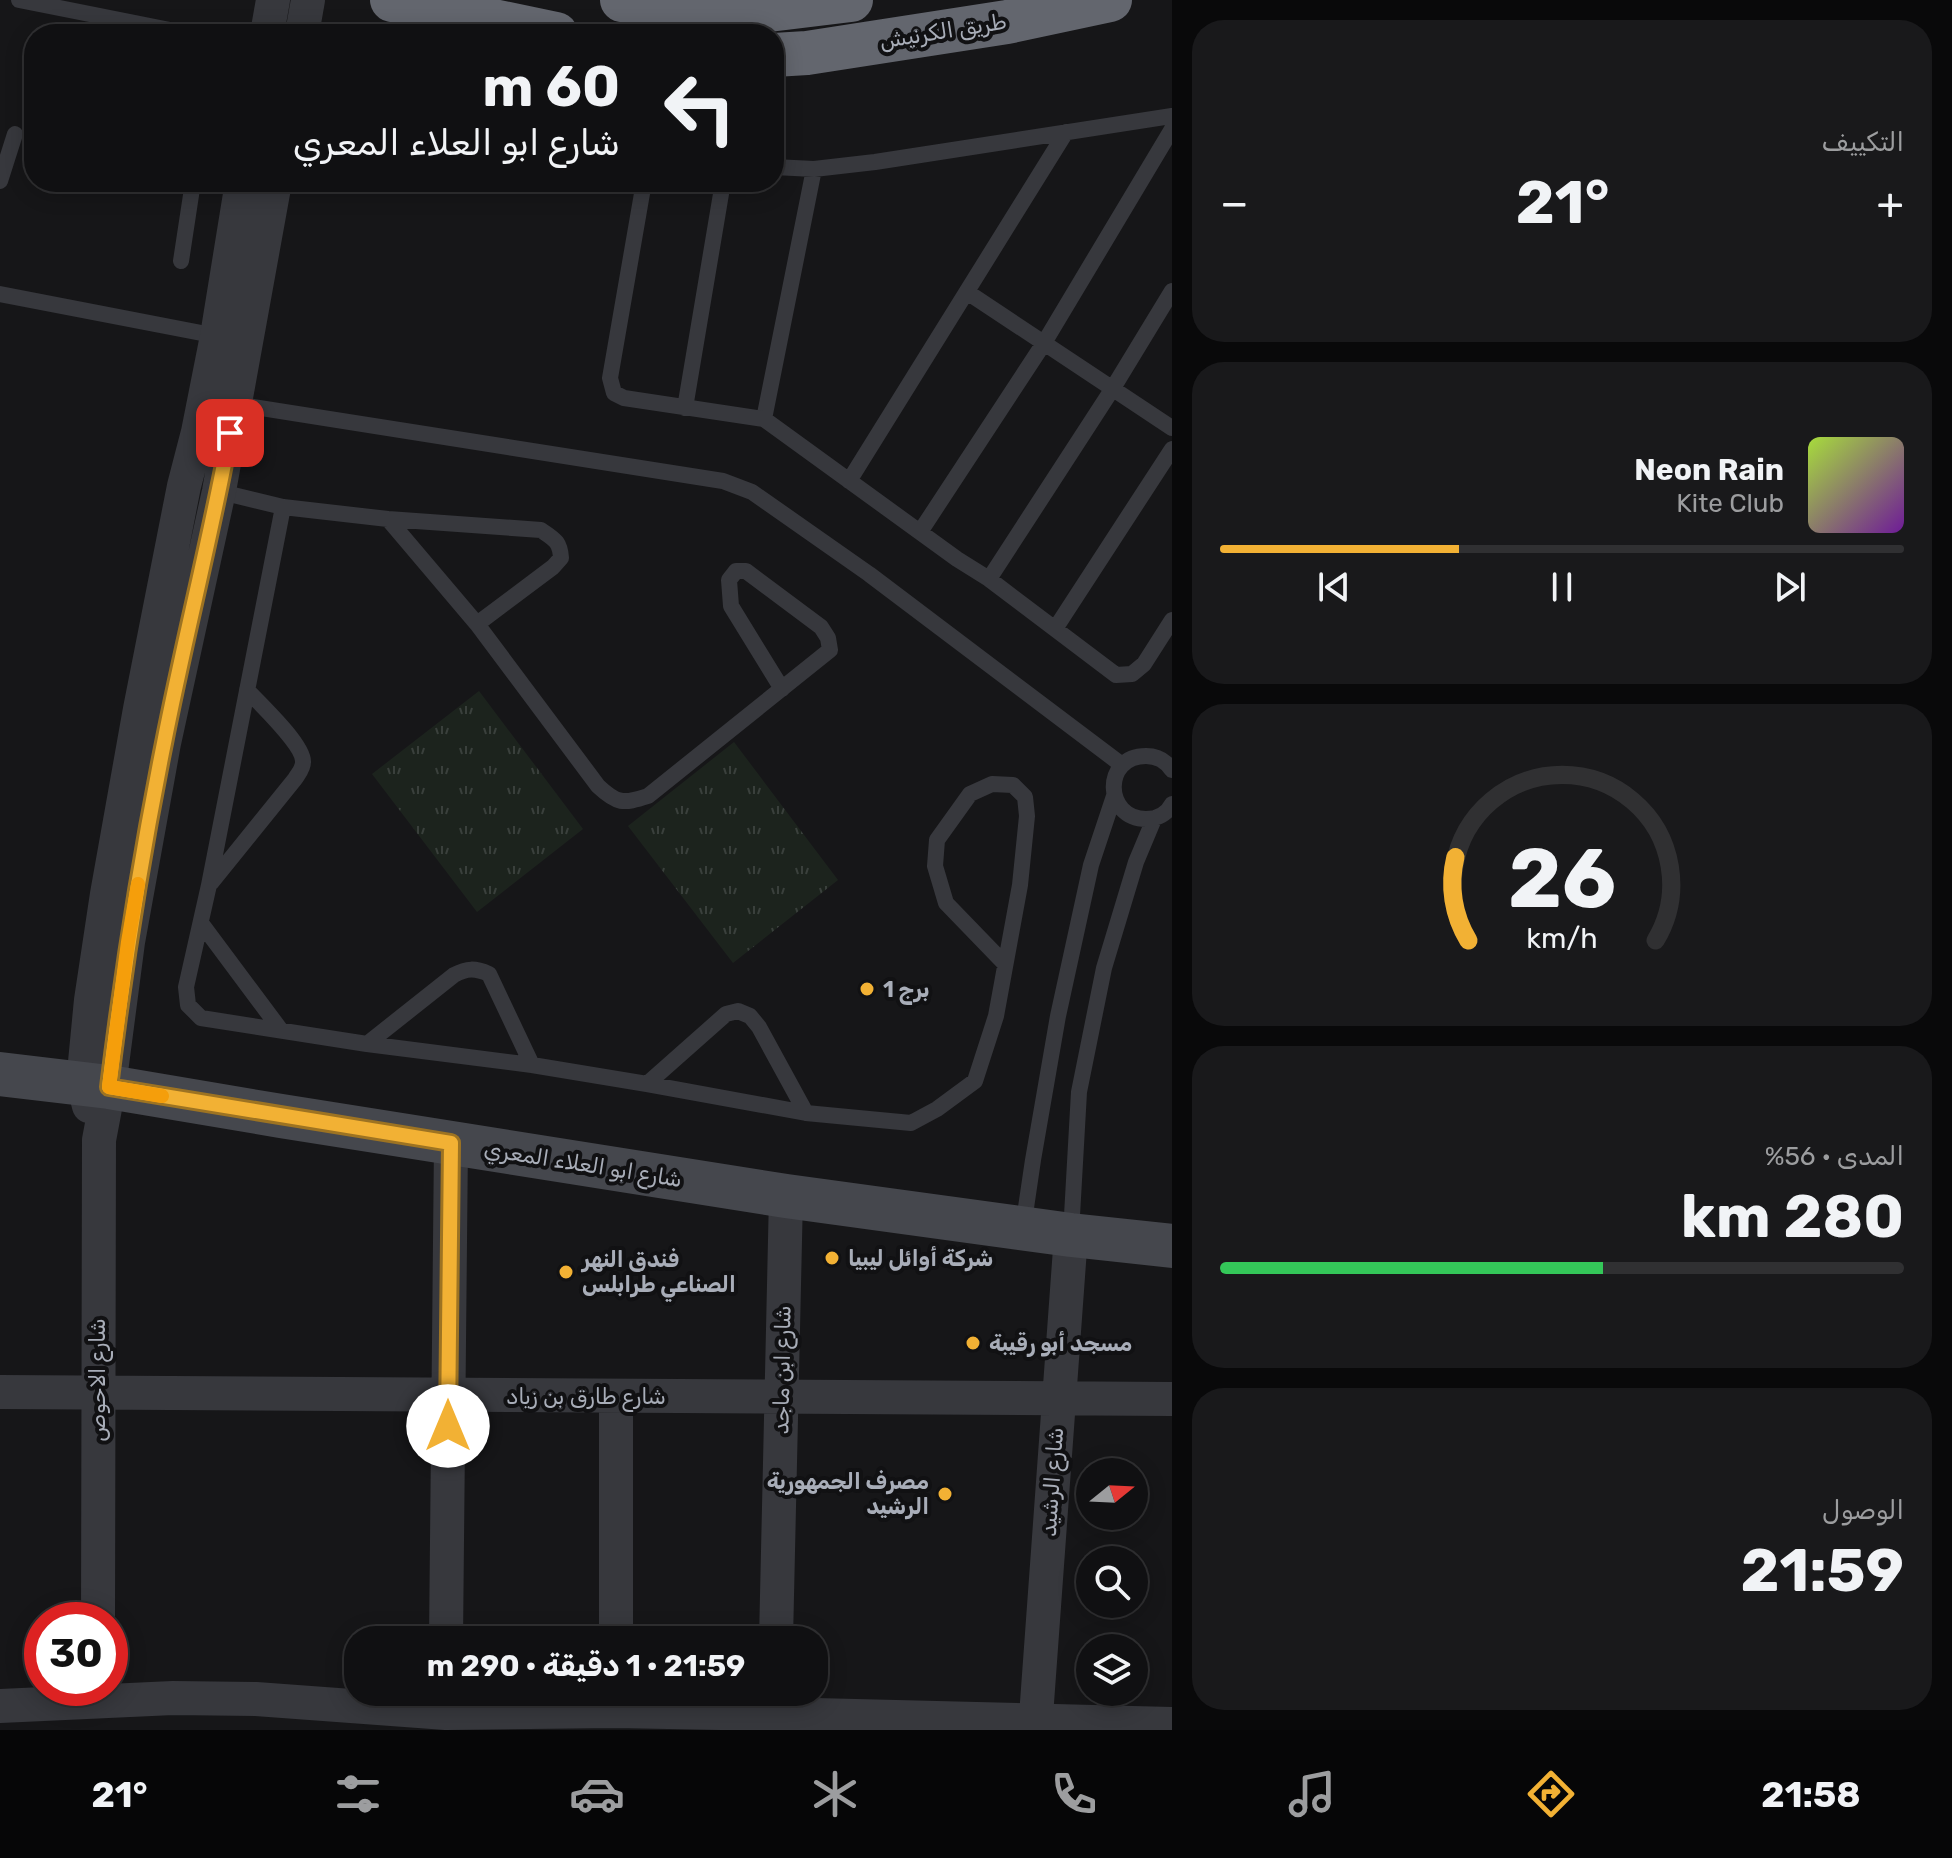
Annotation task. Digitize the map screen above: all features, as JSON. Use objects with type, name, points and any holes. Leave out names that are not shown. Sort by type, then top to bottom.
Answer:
[{"type":"highway","points":[[392,0],[508,24]]},
{"type":"highway","points":[[622,0],[769,10],[851,0]]},
{"type":"highway","name":"طريق الكرنيش","points":[[784,54],[1007,22],[1110,0]]},
{"type":"street","points":[[269,24],[273,0]]},
{"type":"street","points":[[304,24],[308,0]]},
{"type":"street","points":[[96,1085],[91,1000],[110,879],[140,709],[217,336],[240,192]]},
{"type":"street","points":[[96,1085],[128,942],[164,743],[219,491],[273,192]]},
{"type":"street","name":"شارع ابو العلاء المعري","points":[[0,1074],[96,1085],[786,1196],[1172,1246]]},
{"type":"street","name":"شارع الاحوص","points":[[96,1085],[99,1140],[98,1602]]},
{"type":"street","points":[[446,1626],[451,1143]]},
{"type":"street","name":"شارع ابن ماجد","points":[[776,1626],[786,1196]]},
{"type":"street","name":"شارع الرشيد","points":[[1035,1725],[1071,1235]]},
{"type":"street","name":"شارع طارق بن زياد","points":[[0,1392],[1172,1399]]},
{"type":"street","points":[[616,1396],[616,1626]]},
{"type":"street","points":[[0,1706],[98,1707],[173,1698],[256,1699],[446,1712],[547,1706]]},
{"type":"street","points":[[679,1706],[1035,1725],[1172,1724]]},
{"type":"lane","points":[[19,0],[140,24]]},
{"type":"lane","points":[[784,168],[814,169],[875,162],[1172,116]]},
{"type":"lane","points":[[920,532],[1044,343],[1172,129]]},
{"type":"lane","points":[[849,481],[1066,132]]},
{"type":"lane","points":[[0,181],[15,134]]},
{"type":"lane","points":[[764,419],[814,169]]},
{"type":"lane","points":[[181,261],[191,192]]},
{"type":"lane","points":[[642,192],[610,378],[614,393],[624,398],[764,419],[989,579],[1116,675],[1132,674],[1144,664],[1172,620]]},
{"type":"lane","points":[[685,408],[721,192]]},
{"type":"lane","points":[[989,579],[1172,291]]},
{"type":"lane","points":[[967,292],[1172,428]]},
{"type":"lane","points":[[0,294],[217,336]]},
{"type":"lane","points":[[235,404],[709,478],[752,492],[880,582],[1122,765]]},
{"type":"lane","points":[[1055,629],[1172,449]]},
{"type":"lane","points":[[184,486],[283,507],[388,519],[541,530],[555,539],[561,548],[561,558],[553,567],[477,624]]},
{"type":"lane","points":[[283,507],[186,987],[188,1005],[201,1018],[367,1044],[532,1065],[806,1113],[911,1123],[975,1081],[996,1016],[1020,885],[1027,816],[1025,797],[1013,785],[992,784],[970,794],[937,840],[935,866],[946,903],[1005,964]]},
{"type":"lane","points":[[388,519],[477,624],[598,786],[613,800],[632,802],[648,796],[782,689],[830,650],[828,638],[821,627],[746,571],[736,571],[729,580],[731,606],[782,689]]},
{"type":"lane","points":[[209,885],[302,770],[304,759],[296,744],[247,690]]},
{"type":"lane","points":[[1023,1228],[1058,1016],[1091,865],[1114,796],[1114,780],[1122,765],[1136,756],[1153,756],[1166,765],[1172,746]]},
{"type":"lane","points":[[1114,796],[1123,811],[1137,819],[1154,819],[1169,810],[1172,804]]},
{"type":"lane","points":[[1071,1235],[1079,1092],[1104,968],[1136,862],[1154,819]]},
{"type":"lane","points":[[201,923],[280,1029]]},
{"type":"lane","points":[[367,1044],[454,975],[466,968],[478,969],[489,974],[532,1065]]},
{"type":"lane","points":[[647,1084],[726,1014],[738,1011],[750,1016],[759,1027],[806,1113]]},
{"type":"green space","points":[[479,691],[583,829],[477,912],[372,774]]},
{"type":"green space","points":[[734,742],[838,880],[733,963],[628,826]]},
{"type":"slow traffic","points":[[138,884],[109,1087],[162,1096]]},
{"type":"place","name":"برج 1","points":[[867,989]]},
{"type":"place","name":"شركة أوائل ليبيا","points":[[832,1258]]},
{"type":"place","name":"فندق النهر الصناعي طرابلس","points":[[566,1272]]},
{"type":"place","name":"مسجد أبو رقيبة","points":[[973,1343]]},
{"type":"place","name":"مصرف الجمهورية الرشيد","points":[[945,1494]]},
{"type":"route","points":[[230,433],[164,743],[128,942],[109,1087],[451,1143],[448,1426]]}]
